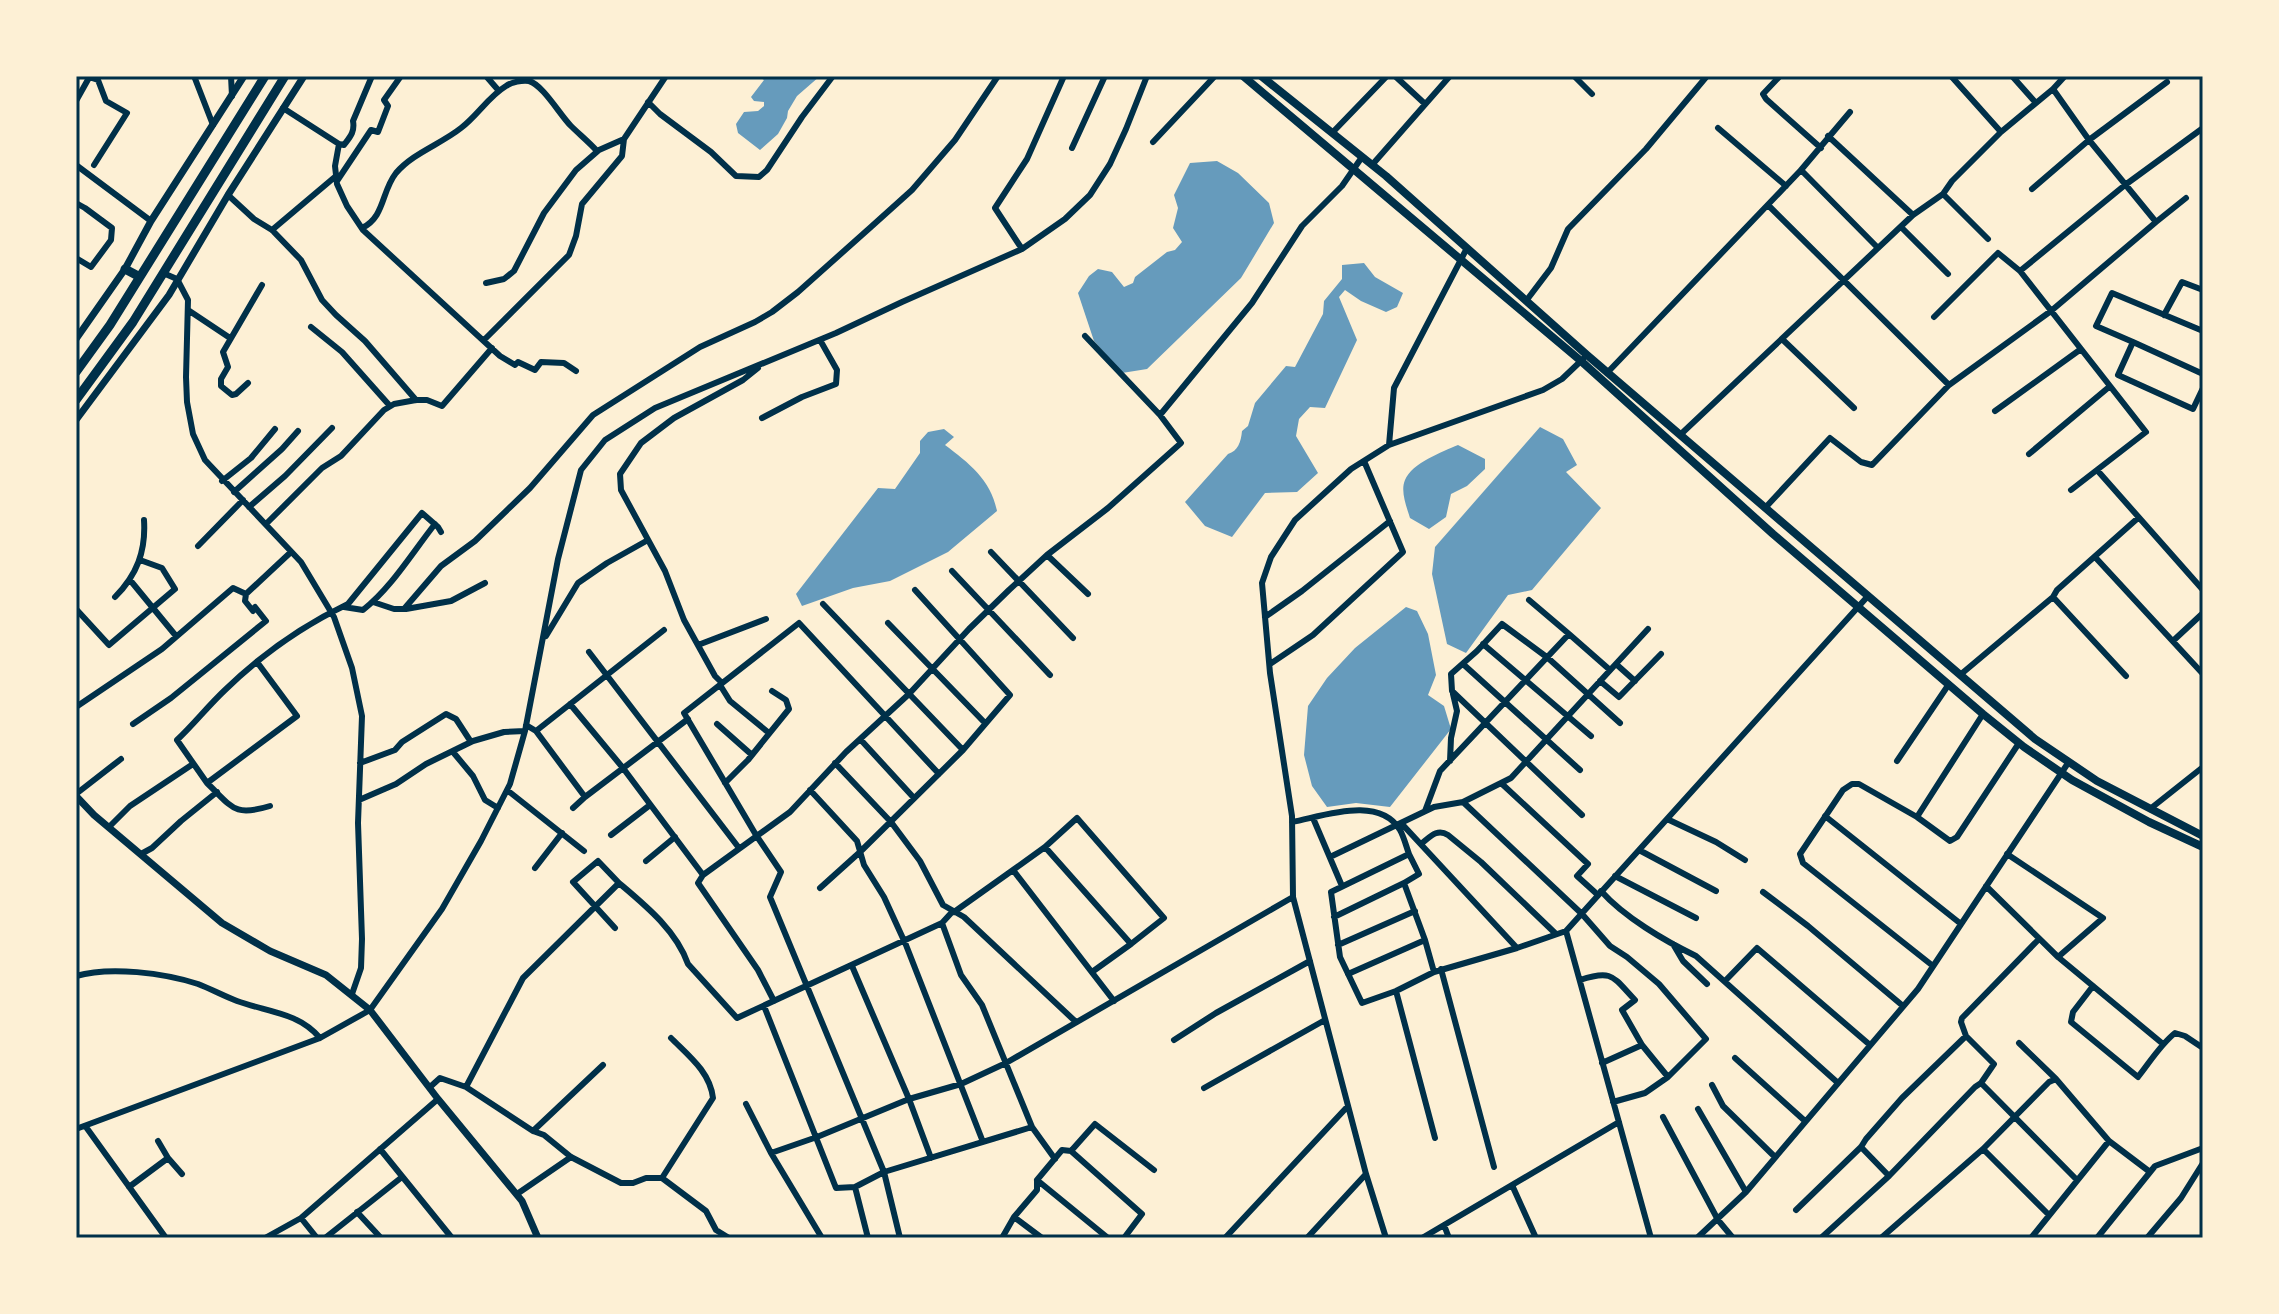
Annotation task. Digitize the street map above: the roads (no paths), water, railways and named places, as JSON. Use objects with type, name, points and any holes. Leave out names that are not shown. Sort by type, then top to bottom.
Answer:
[{"type":"highway","points":[[76,372],[110,325],[265,76]]},
{"type":"highway","points":[[76,400],[133,322],[285,76]]},
{"type":"highway","points":[[125,269],[140,277]]},
{"type":"main road","points":[[1243,76],[1461,259],[1607,373],[2035,739],[2068,763],[2149,810],[2203,836]]},
{"type":"main road","points":[[1261,76],[1372,165],[1467,248],[1773,534],[1983,714],[2061,772],[2149,822],[2203,847]]},
{"type":"street","points":[[76,101],[88,76],[98,80],[106,101],[127,113],[94,165]]},
{"type":"street","points":[[194,76],[213,125]]},
{"type":"street","points":[[231,76],[232,96]]},
{"type":"street","points":[[76,339],[125,269],[151,221],[244,76]]},
{"type":"street","points":[[76,420],[169,295],[304,76]]},
{"type":"street","points":[[283,108],[344,145],[355,128],[353,121],[372,76]]},
{"type":"street","points":[[272,230],[336,178],[371,130],[378,132],[388,106],[384,100],[401,76]]},
{"type":"street","points":[[486,76],[499,91]]},
{"type":"street","points":[[484,340],[569,255],[582,204],[622,156],[624,139],[666,76]]},
{"type":"street","points":[[648,102],[736,176],[759,177],[833,76]]},
{"type":"street","points":[[404,609],[441,566],[475,541],[530,488],[593,415],[700,347],[772,312],[872,226],[912,190],[955,140],[998,76]]},
{"type":"street","points":[[1022,249],[995,208],[1027,159],[1064,76]]},
{"type":"street","points":[[1072,148],[1093,108],[1105,76]]},
{"type":"street","points":[[76,1129],[320,1038],[370,1010],[442,909],[507,790],[525,728],[558,559],[581,470],[605,440],[655,408],[820,340],[1022,249],[1065,219],[1090,195],[1110,164],[1147,76]]},
{"type":"street","points":[[1153,142],[1215,76]]},
{"type":"street","points":[[1332,133],[1387,76]]},
{"type":"street","points":[[1395,76],[1424,103]]},
{"type":"street","points":[[1372,165],[1450,76]]},
{"type":"street","points":[[1574,76],[1592,94]]},
{"type":"street","points":[[1526,301],[1551,268],[1568,229],[1646,149],[1707,76]]},
{"type":"street","points":[[1780,76],[1763,94],[1821,148]]},
{"type":"street","points":[[1951,76],[2001,132]]},
{"type":"street","points":[[2012,76],[2036,103]]},
{"type":"street","points":[[1680,435],[1913,215],[1943,194],[2001,132],[2065,76]]},
{"type":"street","points":[[362,228],[371,224],[378,215],[384,194],[398,171],[411,159],[464,127],[509,84],[532,82],[597,151]]},
{"type":"street","points":[[2032,189],[2089,140],[2167,82]]},
{"type":"street","points":[[2053,89],[2089,140],[2156,222]]},
{"type":"street","points":[[1607,373],[1801,170],[1850,112]]},
{"type":"street","points":[[1718,128],[1786,186]]},
{"type":"street","points":[[2020,271],[2125,185],[2203,128]]},
{"type":"street","points":[[1828,136],[1913,215]]},
{"type":"street","points":[[486,283],[504,279],[514,271],[544,213],[576,170],[597,151],[624,139]]},
{"type":"street","points":[[339,144],[336,178],[347,206],[362,228],[492,348],[515,365],[518,362],[535,370],[541,362],[564,363],[576,371]]},
{"type":"street","points":[[1160,415],[1252,303],[1302,226],[1342,186],[1362,157]]},
{"type":"street","points":[[76,165],[151,221]]},
{"type":"street","points":[[1801,170],[1878,248]]},
{"type":"street","points":[[1943,194],[1988,239]]},
{"type":"street","points":[[228,195],[254,219],[272,230],[301,260],[322,300],[365,341],[416,400]]},
{"type":"street","points":[[1765,508],[1830,438],[1861,462],[1872,465],[1949,385],[2051,311],[2186,198]]},
{"type":"street","points":[[76,203],[112,228],[111,240],[91,267],[76,258]]},
{"type":"street","points":[[1768,205],[1949,385]]},
{"type":"street","points":[[1901,227],[1948,274]]},
{"type":"street","points":[[1389,445],[1394,388],[1467,248]]},
{"type":"street","points":[[1934,317],[1998,253],[2020,271],[2146,432],[2071,490]]},
{"type":"street","points":[[163,273],[177,279],[188,300],[187,402],[193,434],[205,460],[301,562],[331,612],[352,668],[362,716],[359,800],[361,968],[352,994]]},
{"type":"street","points":[[2164,315],[2182,282],[2203,290]]},
{"type":"street","points":[[248,383],[232,395],[221,386],[221,379],[228,367],[223,352],[262,285]]},
{"type":"street","points":[[2203,331],[2112,293],[2096,326],[2203,374]]},
{"type":"street","points":[[188,310],[230,338]]},
{"type":"street","points":[[311,327],[342,352],[390,406]]},
{"type":"street","points":[[774,1001],[758,970],[698,883],[703,875],[790,812],[835,763],[909,694],[1019,581],[1181,443],[1160,415],[1085,336]]},
{"type":"street","points":[[1782,339],[1854,408]]},
{"type":"street","points":[[762,418],[836,384],[837,370],[820,340]]},
{"type":"street","points":[[2133,342],[2118,375],[2193,409],[2203,388]]},
{"type":"street","points":[[266,524],[322,468],[341,456],[375,417],[390,406],[416,400],[427,400],[442,406],[492,348]]},
{"type":"street","points":[[1995,411],[2081,349]]},
{"type":"street","points":[[1384,1237],[1293,897],[1292,822],[1262,583],[1271,557],[1295,520],[1351,469],[1389,445],[1543,390],[1562,379],[1584,358]]},
{"type":"street","points":[[767,361],[743,380],[674,418],[641,443],[620,474],[621,490],[665,571],[684,620],[715,676],[730,701],[769,733]]},
{"type":"street","points":[[2029,454],[2109,387]]},
{"type":"street","points":[[249,507],[332,428]]},
{"type":"street","points":[[222,481],[251,458],[275,429]]},
{"type":"street","points":[[234,492],[298,431]]},
{"type":"street","points":[[1270,664],[1313,635],[1403,552],[1364,461]]},
{"type":"street","points":[[2097,470],[2203,590]]},
{"type":"street","points":[[198,546],[243,500]]},
{"type":"street","points":[[270,806],[248,813],[237,810],[207,783],[177,740],[257,662],[348,604],[422,513],[441,532]]},
{"type":"street","points":[[1960,675],[2053,597],[2057,590],[2138,518]]},
{"type":"street","points":[[115,597],[130,580],[140,560],[144,548],[144,520]]},
{"type":"street","points":[[1265,617],[1390,521]]},
{"type":"street","points":[[343,607],[363,610],[373,602],[435,524]]},
{"type":"street","points":[[542,644],[578,583],[648,540]]},
{"type":"street","points":[[133,724],[171,698],[266,621],[255,607],[253,611],[245,601],[246,594],[291,552]]},
{"type":"street","points":[[991,552],[1073,638]]},
{"type":"street","points":[[1047,555],[1088,594]]},
{"type":"street","points":[[2095,557],[2203,674]]},
{"type":"street","points":[[76,609],[109,645],[175,589],[162,568],[140,560]]},
{"type":"street","points":[[952,571],[1050,675]]},
{"type":"street","points":[[130,580],[176,636]]},
{"type":"street","points":[[373,602],[404,609],[451,601],[485,583]]},
{"type":"street","points":[[76,707],[138,666],[233,588],[246,594]]},
{"type":"street","points":[[820,888],[963,750],[1010,695],[915,590]]},
{"type":"street","points":[[1409,854],[1331,892],[1340,957],[1362,1003],[1396,991],[1437,970],[1566,931],[1868,596]]},
{"type":"street","points":[[2053,597],[2126,676]]},
{"type":"street","points":[[1529,600],[1610,670]]},
{"type":"street","points":[[823,604],[963,750]]},
{"type":"street","points":[[2174,640],[2203,613]]},
{"type":"street","points":[[698,645],[766,619]]},
{"type":"street","points":[[900,1238],[884,1172],[770,897],[781,872],[684,713],[799,623],[939,774]]},
{"type":"street","points":[[888,623],[985,723]]},
{"type":"street","points":[[1450,761],[1457,711],[1451,674],[1502,624],[1548,658],[1620,723]]},
{"type":"street","points":[[1330,857],[1434,807],[1463,802],[1511,778],[1648,629]]},
{"type":"street","points":[[536,731],[664,630]]},
{"type":"street","points":[[1425,811],[1440,771],[1569,634]]},
{"type":"street","points":[[1483,644],[1591,736]]},
{"type":"street","points":[[589,652],[739,848]]},
{"type":"street","points":[[1600,681],[1619,697],[1661,654]]},
{"type":"street","points":[[207,783],[297,716],[257,662]]},
{"type":"street","points":[[1463,664],[1580,770]]},
{"type":"street","points":[[1616,664],[1635,681]]},
{"type":"street","points":[[1897,761],[1949,684]]},
{"type":"street","points":[[725,783],[789,709],[786,700],[772,691]]},
{"type":"street","points":[[1452,691],[1582,815]]},
{"type":"street","points":[[570,704],[623,768],[703,875]]},
{"type":"street","points":[[360,763],[395,750],[402,742],[446,714],[456,719],[471,742]]},
{"type":"street","points":[[1917,817],[1983,714]]},
{"type":"street","points":[[573,808],[688,719]]},
{"type":"street","points":[[717,724],[752,755]]},
{"type":"street","points":[[359,800],[396,784],[426,764],[471,742],[525,728],[536,731],[585,797]]},
{"type":"street","points":[[860,739],[914,798]]},
{"type":"street","points":[[1933,966],[1803,863],[1800,854],[1843,790],[1852,784],[1859,784],[1917,817],[1950,841],[1957,837],[2019,743]]},
{"type":"street","points":[[453,752],[473,776],[485,800],[498,808]]},
{"type":"street","points":[[121,759],[76,795],[94,815],[222,923],[270,951],[326,975],[370,1010],[438,1099],[517,1194],[538,1238]]},
{"type":"street","points":[[835,763],[891,822],[920,861],[943,905],[964,917],[1076,1022]]},
{"type":"street","points":[[1697,1238],[1746,1192],[1903,1006],[2068,763]]},
{"type":"street","points":[[109,827],[130,806],[193,764]]},
{"type":"street","points":[[2149,810],[2203,767]]},
{"type":"street","points":[[1501,783],[1588,864],[1577,876],[1673,944],[1696,956],[1838,1083]]},
{"type":"street","points":[[507,790],[584,851]]},
{"type":"street","points":[[810,790],[857,841],[864,865],[884,897],[904,941],[983,1142]]},
{"type":"street","points":[[141,854],[217,792]]},
{"type":"street","points":[[1463,802],[1582,914],[1610,946],[1659,984],[1706,1039],[1668,1077],[1645,1093],[1613,1102]]},
{"type":"street","points":[[611,835],[650,805]]},
{"type":"street","points":[[1292,822],[1365,809],[1386,816],[1421,844],[1517,948]]},
{"type":"street","points":[[1825,816],[1961,924]]},
{"type":"street","points":[[615,928],[573,882],[598,861],[655,915],[688,964],[737,1018],[942,923],[954,911],[1045,847],[1077,818],[1164,918],[1092,972]]},
{"type":"street","points":[[1313,818],[1342,886]]},
{"type":"street","points":[[1667,819],[1716,842],[1745,860]]},
{"type":"street","points":[[1334,917],[1419,874],[1399,825]]},
{"type":"street","points":[[1421,844],[1438,831],[1448,835],[1556,934]]},
{"type":"street","points":[[535,868],[562,833]]},
{"type":"street","points":[[646,861],[675,837]]},
{"type":"street","points":[[1045,847],[1131,944]]},
{"type":"street","points":[[1639,850],[1716,891]]},
{"type":"street","points":[[2007,854],[2103,918],[2058,957]]},
{"type":"street","points":[[1013,870],[1114,1001]]},
{"type":"street","points":[[1615,876],[1696,918]]},
{"type":"street","points":[[466,1087],[523,978],[619,883]]},
{"type":"street","points":[[1404,883],[1437,970],[1494,1167]]},
{"type":"street","points":[[1986,886],[2058,957],[2163,1044]]},
{"type":"street","points":[[1763,892],[1903,1006]]},
{"type":"street","points":[[771,1153],[909,1099],[961,1084],[1006,1063],[1293,897]]},
{"type":"street","points":[[1338,945],[1415,911]]},
{"type":"street","points":[[942,923],[961,975],[982,1005],[1032,1127],[1055,1159]]},
{"type":"street","points":[[1566,931],[1651,1238]]},
{"type":"street","points":[[1821,1238],[1889,1176],[1981,1083],[1994,1064],[1966,1036],[1962,1018],[2039,939]]},
{"type":"street","points":[[1348,974],[1425,940]]},
{"type":"street","points":[[1673,944],[1683,961],[1707,984]]},
{"type":"street","points":[[1725,981],[1757,948],[1870,1045]]},
{"type":"street","points":[[1174,1040],[1310,961]]},
{"type":"street","points":[[852,966],[931,1158]]},
{"type":"street","points":[[76,976],[92,971],[121,972],[156,975],[197,984],[239,1002],[287,1014],[311,1027],[320,1038]]},
{"type":"street","points":[[1580,980],[1606,974],[1635,1000],[1622,1010],[1642,1045],[1668,1077]]},
{"type":"street","points":[[2093,986],[2073,1012],[2071,1022],[2138,1077],[2175,1033],[2203,1048]]},
{"type":"street","points":[[1396,991],[1435,1138]]},
{"type":"street","points":[[764,1006],[836,1188],[855,1187],[884,1172],[1032,1127]]},
{"type":"street","points":[[1204,1088],[1325,1020]]},
{"type":"street","points":[[1796,1210],[1861,1147],[1902,1098],[1966,1036]]},
{"type":"street","points":[[662,1178],[713,1098],[712,1086],[704,1071],[671,1038]]},
{"type":"street","points":[[2019,1043],[2056,1079],[2109,1141],[2150,1172]]},
{"type":"street","points":[[1602,1063],[1642,1045]]},
{"type":"street","points":[[1735,1058],[1805,1121]]},
{"type":"street","points":[[533,1131],[603,1065]]},
{"type":"street","points":[[430,1087],[440,1078],[466,1087],[544,1135],[571,1157],[621,1183],[662,1178],[706,1211],[716,1230],[729,1238]]},
{"type":"street","points":[[1881,1238],[1983,1149],[2049,1082],[2056,1079]]},
{"type":"street","points":[[1981,1083],[2077,1180]]},
{"type":"street","points":[[1712,1085],[1723,1106],[1775,1157]]},
{"type":"street","points":[[265,1238],[301,1218],[438,1099]]},
{"type":"street","points":[[746,1104],[771,1153],[822,1238]]},
{"type":"street","points":[[1225,1238],[1348,1106]]},
{"type":"street","points":[[1698,1109],[1746,1192]]},
{"type":"street","points":[[1663,1117],[1718,1220],[1733,1238]]},
{"type":"street","points":[[1422,1238],[1619,1122]]},
{"type":"street","points":[[1071,1151],[1095,1124],[1154,1170]]},
{"type":"street","points":[[86,1127],[166,1238]]},
{"type":"street","points":[[158,1141],[182,1174]]},
{"type":"street","points":[[2031,1238],[2109,1141]]},
{"type":"street","points":[[1861,1147],[1889,1176]]},
{"type":"street","points":[[2097,1238],[2155,1166],[2203,1148]]},
{"type":"street","points":[[380,1149],[452,1238]]},
{"type":"street","points":[[1983,1149],[2049,1215]]},
{"type":"street","points":[[1002,1238],[1014,1217],[1037,1190],[1037,1180],[1062,1150],[1071,1151],[1142,1214],[1124,1238]]},
{"type":"street","points":[[517,1194],[571,1157]]},
{"type":"street","points":[[129,1187],[168,1158]]},
{"type":"street","points":[[2147,1238],[2181,1198],[2203,1163]]},
{"type":"street","points":[[1307,1238],[1366,1174]]},
{"type":"street","points":[[325,1238],[402,1177]]},
{"type":"street","points":[[1037,1180],[1108,1238]]},
{"type":"street","points":[[1512,1185],[1536,1238]]},
{"type":"street","points":[[855,1187],[868,1238]]},
{"type":"street","points":[[357,1212],[381,1238]]},
{"type":"street","points":[[1014,1217],[1042,1238]]},
{"type":"street","points":[[301,1218],[317,1238]]},
{"type":"street","points":[[1444,1225],[1449,1238]]},
{"type":"water","points":[[758,76],[820,76],[797,96],[778,134],[760,150],[738,133],[736,124],[744,112],[758,111],[764,106],[764,102],[754,101],[751,97],[764,80]]},
{"type":"water","points":[[1217,161],[1238,173],[1269,203],[1274,223],[1241,278],[1147,369],[1122,373],[1094,341],[1078,293],[1089,276],[1098,269],[1112,272],[1124,287],[1133,283],[1135,277],[1167,252],[1175,250],[1182,242],[1173,228],[1178,208],[1174,195],[1190,163]]},
{"type":"water","points":[[1364,263],[1375,277],[1403,293],[1397,307],[1386,312],[1345,290],[1339,297],[1357,340],[1325,408],[1310,407],[1299,419],[1296,436],[1318,473],[1297,492],[1265,493],[1232,537],[1205,526],[1185,502],[1237,448],[1255,403],[1286,366],[1295,367],[1323,314],[1324,301],[1342,279],[1342,265]]},
{"type":"water","points":[[1540,427],[1563,439],[1577,465],[1566,472],[1601,508],[1532,590],[1508,595],[1466,653],[1447,644],[1432,574],[1435,547]]},
{"type":"water","points":[[944,429],[954,437],[945,445],[984,481],[997,511],[948,552],[890,581],[853,588],[802,606],[796,594],[878,488],[895,489],[920,453],[920,441],[928,432]]},
{"type":"water","points":[[1458,445],[1485,459],[1485,469],[1467,486],[1451,494],[1446,517],[1429,529],[1410,518],[1404,494],[1405,480],[1421,463]]},
{"type":"water","points":[[1406,607],[1417,611],[1428,634],[1436,675],[1428,695],[1444,706],[1451,729],[1390,807],[1356,803],[1327,807],[1312,786],[1304,755],[1308,706],[1327,678],[1355,648]]}]
